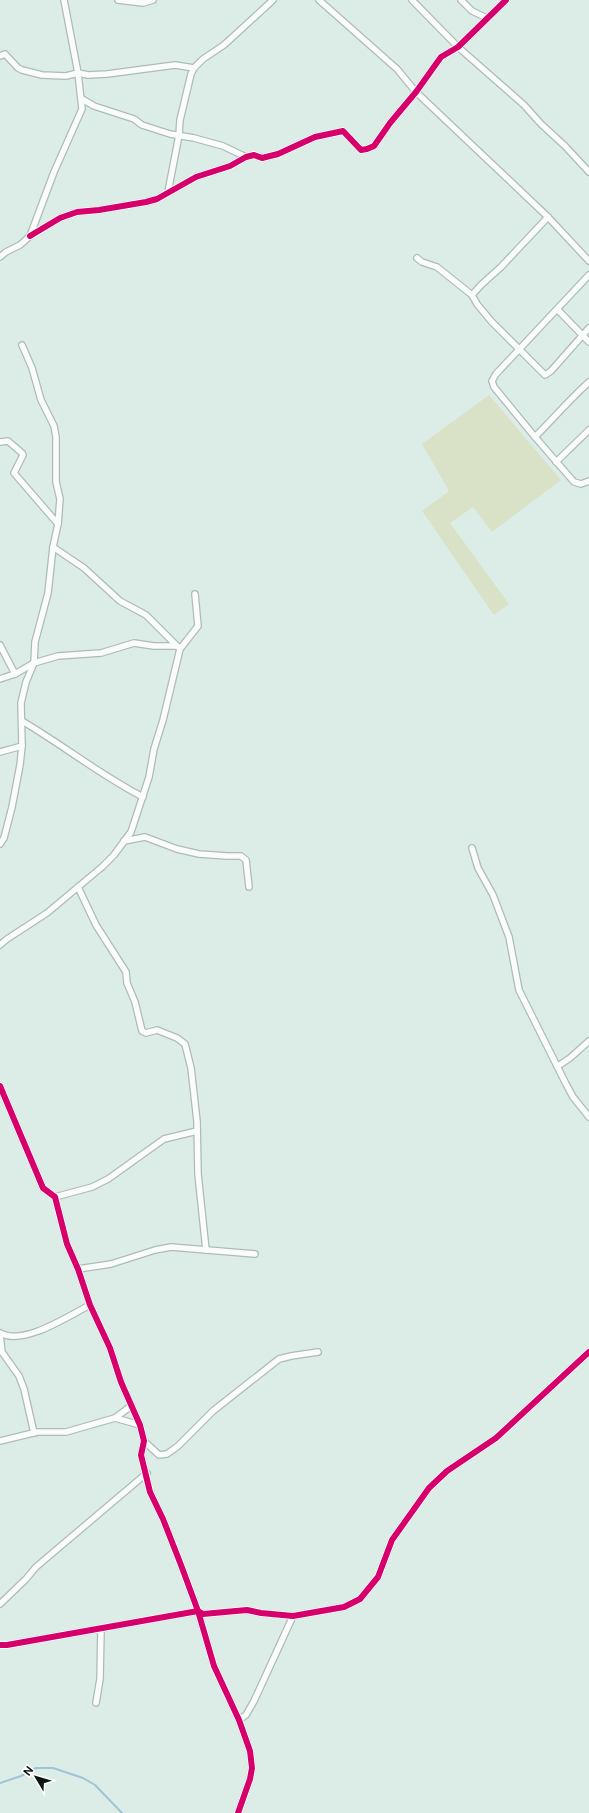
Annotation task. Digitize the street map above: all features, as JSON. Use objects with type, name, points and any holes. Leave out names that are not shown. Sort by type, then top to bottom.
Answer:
[{"type":"street","points":[[30,236],[54,172],[81,114],[82,99],[64,0]]},
{"type":"street","points":[[118,0],[143,3],[153,0]]},
{"type":"street","points":[[168,192],[179,135],[180,120],[191,74],[194,68],[203,59],[224,45],[273,0]]},
{"type":"street","points":[[319,0],[397,69],[416,92],[548,217],[589,261]]},
{"type":"street","points":[[412,0],[458,47],[524,105],[589,172]]},
{"type":"street","points":[[461,0],[472,11],[487,18]]},
{"type":"street","points":[[0,257],[6,252],[20,245],[30,236],[60,218],[77,212],[146,202],[196,177],[230,166],[254,154],[262,158],[278,154],[315,137],[343,131],[361,150],[374,146],[441,57],[458,47],[506,0]]},
{"type":"street","points":[[0,56],[6,54],[18,68],[42,75],[66,76],[78,73],[88,75],[107,74],[176,65],[194,68]]},
{"type":"street","points":[[82,99],[94,106],[134,119],[142,125],[170,134],[223,146],[246,157]]},
{"type":"street","points":[[472,295],[501,268],[548,217]]},
{"type":"street","points":[[417,258],[422,262],[437,267],[472,295],[491,321],[545,375],[551,371],[589,328]]},
{"type":"street","points":[[589,275],[558,310],[496,374],[492,381],[494,387],[574,482],[581,484],[589,481]]},
{"type":"street","points":[[558,310],[589,342]]},
{"type":"street","points":[[0,844],[4,838],[12,806],[22,746],[22,703],[26,682],[34,664],[35,642],[48,593],[60,500],[55,471],[56,437],[54,426],[41,400],[32,368],[22,345]]},
{"type":"street","points":[[535,437],[559,413],[568,401],[589,382]]},
{"type":"street","points":[[556,462],[589,430]]},
{"type":"street","points":[[0,442],[8,441],[22,453],[23,455],[14,473],[58,524]]},
{"type":"street","points":[[53,547],[84,568],[120,602],[146,615],[178,648]]},
{"type":"street","points":[[0,945],[47,913],[102,867],[131,832],[143,797],[178,648],[198,626],[195,594]]},
{"type":"street","points":[[0,679],[15,674],[34,664],[58,656],[101,652],[130,644],[178,648]]},
{"type":"street","points":[[0,645],[15,674]]},
{"type":"street","points":[[22,720],[57,742],[68,752],[103,775],[143,797]]},
{"type":"street","points":[[0,752],[22,746]]},
{"type":"street","points":[[124,841],[145,837],[199,854],[241,856],[246,860],[249,887]]},
{"type":"street","points":[[472,848],[478,868],[492,895],[509,937],[519,990],[573,1097],[589,1117]]},
{"type":"street","points":[[78,887],[96,925],[126,972],[127,983],[135,1002],[142,1031],[146,1033],[157,1030],[177,1038],[185,1044],[191,1068],[197,1121],[198,1174],[206,1250]]},
{"type":"street","points":[[558,1066],[589,1041]]},
{"type":"street","points":[[584,1046],[589,1052]]},
{"type":"street","points":[[0,1086],[40,1182],[43,1188],[55,1197],[67,1244],[78,1269],[90,1305],[110,1348],[118,1375],[140,1425],[144,1441],[141,1455],[147,1473],[150,1492],[163,1519],[198,1611],[214,1666],[239,1720],[250,1751],[252,1768],[248,1790],[238,1813]]},
{"type":"street","points":[[55,1197],[92,1187],[108,1179],[164,1139],[197,1131]]},
{"type":"street","points":[[78,1269],[116,1263],[155,1250],[171,1247],[255,1254]]},
{"type":"street","points":[[34,1433],[24,1389],[19,1376],[2,1352],[0,1334],[7,1337],[37,1331],[90,1305]]},
{"type":"street","points":[[144,1441],[159,1455],[173,1451],[213,1411],[279,1359],[318,1352]]},
{"type":"street","points":[[0,1645],[140,1623],[198,1611],[203,1614],[248,1610],[261,1614],[293,1616],[344,1607],[360,1599],[378,1577],[392,1540],[429,1488],[447,1471],[496,1438],[589,1352]]},
{"type":"street","points":[[0,1441],[34,1433],[66,1432],[115,1418],[131,1406]]},
{"type":"street","points":[[115,1418],[140,1425]]},
{"type":"street","points":[[0,1604],[26,1579],[36,1567],[147,1473]]},
{"type":"street","points":[[239,1720],[246,1715],[254,1701],[293,1616]]},
{"type":"street","points":[[96,1703],[100,1679],[101,1628]]},
{"type":"green space","points":[[489,395],[561,480],[492,532],[473,507],[450,523],[509,604],[494,615],[422,511],[449,491],[422,444]]},
{"type":"waterway","points":[[0,1783],[21,1776],[36,1768],[53,1768],[83,1778],[95,1785],[122,1813]]},
{"type":"cycle path","points":[[30,236],[60,218],[77,212],[99,210],[157,199],[196,177],[230,166],[246,157],[254,155],[262,158],[278,154],[315,137],[343,131],[361,150],[374,146],[441,57],[458,47],[506,0]]},
{"type":"cycle path","points":[[0,1086],[43,1188],[55,1197],[67,1244],[78,1269],[90,1305],[110,1348],[121,1382],[140,1425],[144,1441],[141,1455],[150,1492],[163,1519],[198,1611],[214,1666],[239,1720],[250,1751],[252,1768],[250,1779],[238,1813]]},
{"type":"cycle path","points":[[0,1645],[198,1611],[203,1614],[247,1610],[293,1616],[344,1607],[360,1599],[378,1577],[392,1540],[429,1488],[447,1471],[496,1438],[589,1352]]}]
